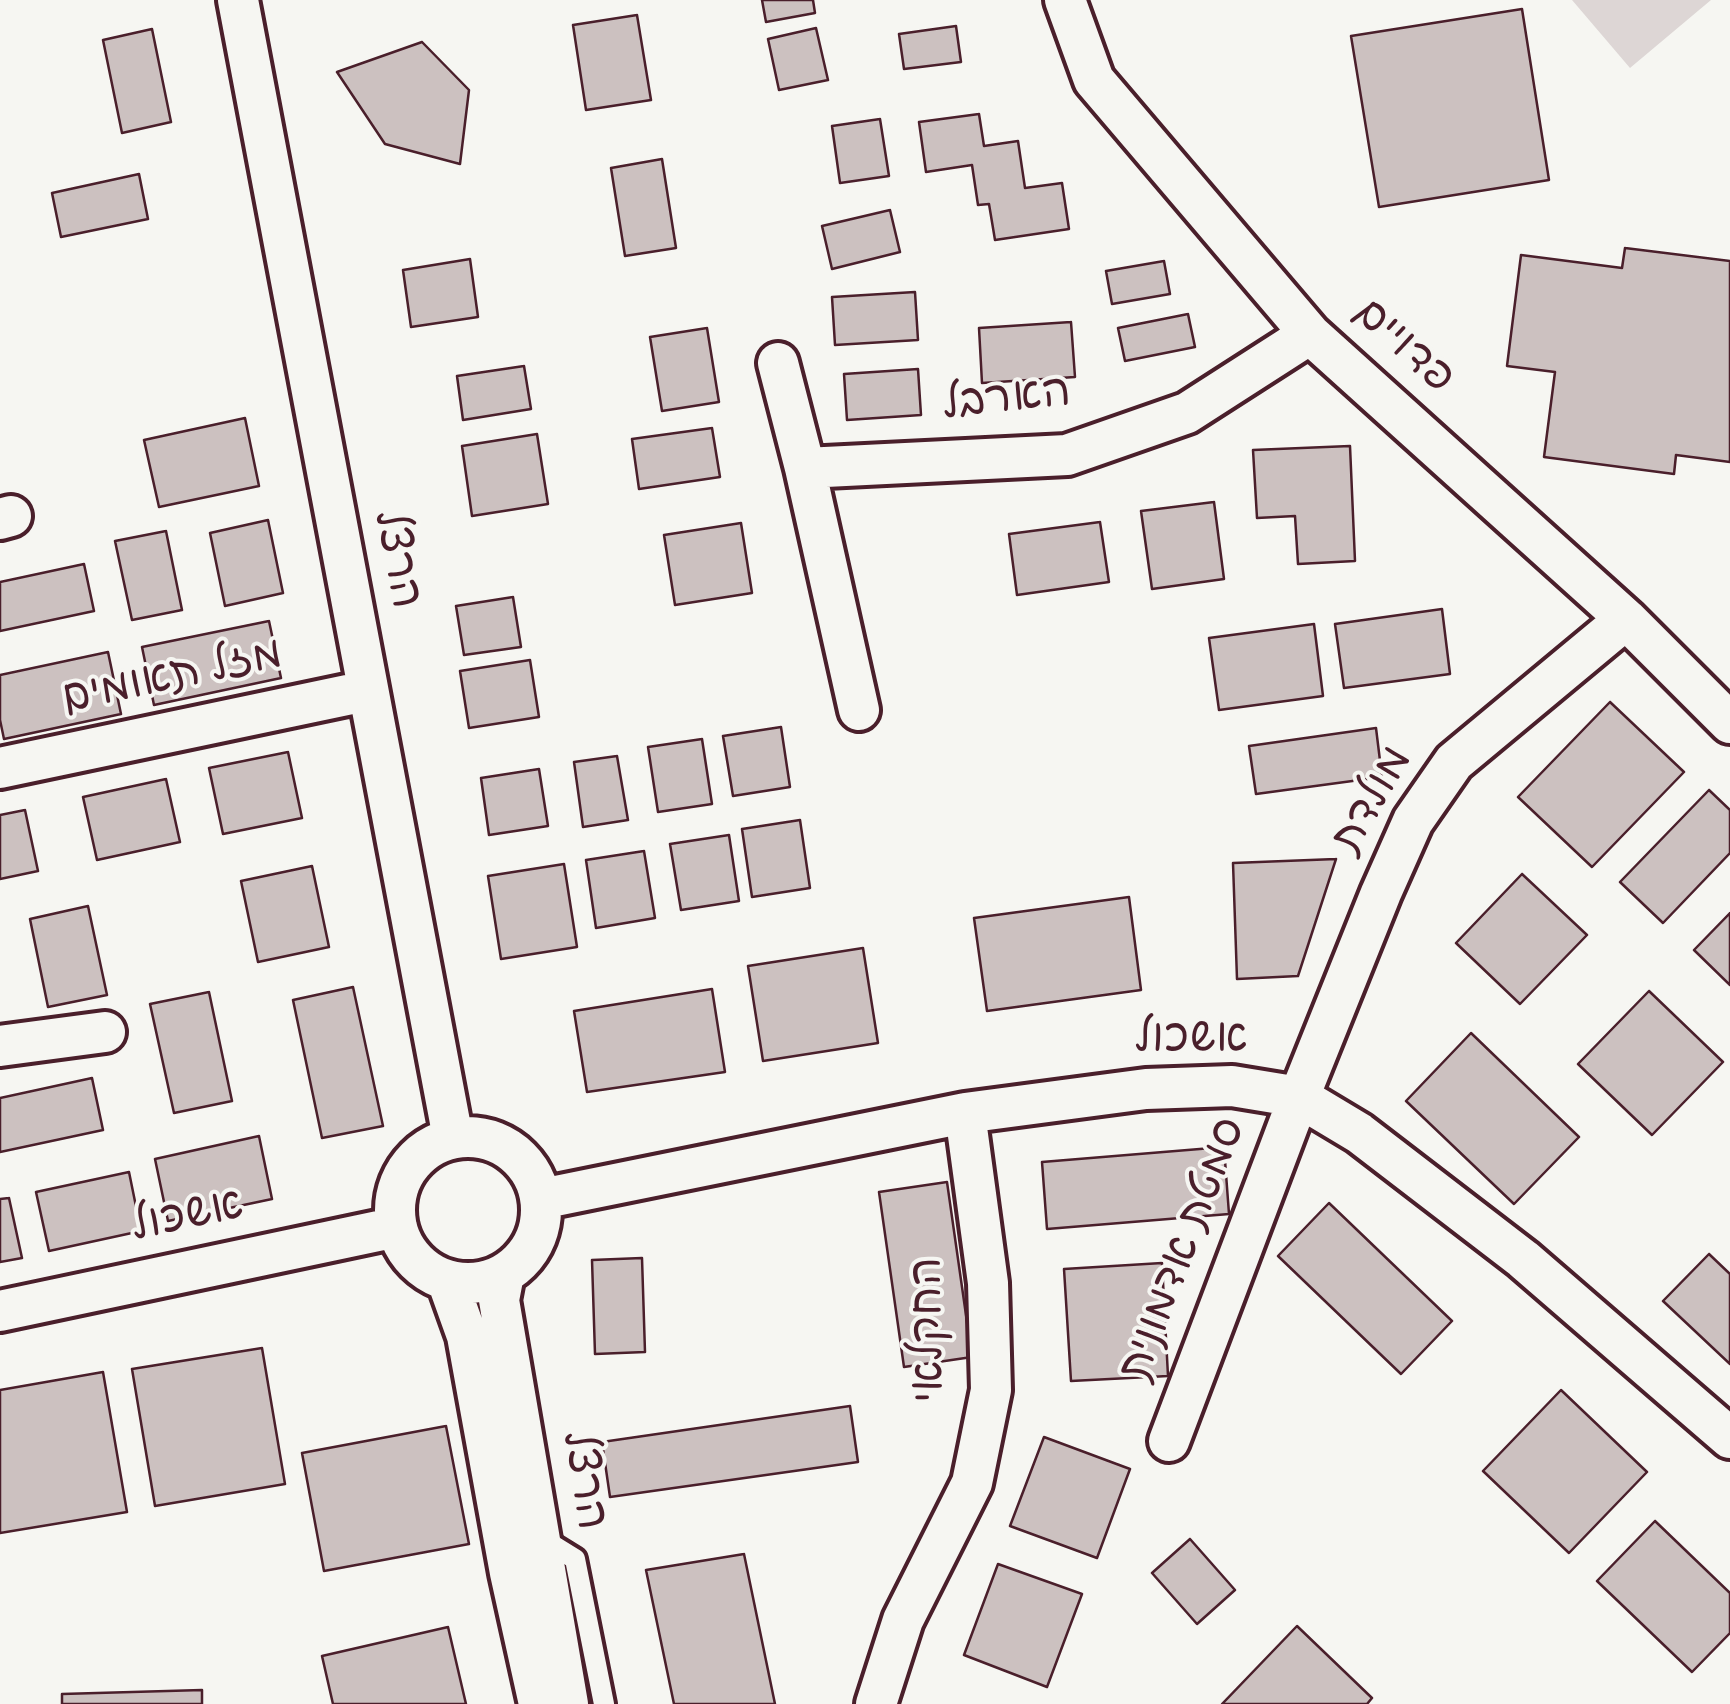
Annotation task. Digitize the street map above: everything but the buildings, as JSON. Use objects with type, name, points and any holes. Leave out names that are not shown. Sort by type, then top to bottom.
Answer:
[{"type":"street","name":"הרצל","points":[[238,0],[453,1138]]},
{"type":"street","name":"פדויים","points":[[1065,0],[1094,80],[1310,334],[1626,619],[1730,723]]},
{"type":"street","name":"הארבל","points":[[805,468],[1067,455],[1187,413],[1310,334]]},
{"type":"street","points":[[778,363],[859,710]]},
{"type":"street","name":"מולדת","points":[[1298,1096],[1413,822],[1454,762],[1626,619]]},
{"type":"street","name":"מזל תאומים","points":[[0,768],[366,691]]},
{"type":"street","points":[[0,1046],[105,1032]]},
{"type":"street","name":"אשכול","points":[[542,1199],[965,1113],[1146,1089],[1232,1086],[1298,1096],[1359,1133],[1523,1259],[1730,1438]]},
{"type":"street","name":"סמטת אדמונית","points":[[1169,1441],[1298,1096]]},
{"type":"street","name":"החקלאי","points":[[876,1704],[904,1620],[972,1484],[992,1390],[988,1283],[965,1113]]},
{"type":"street","points":[[470,1136],[495,1142],[517,1154],[533,1174],[542,1199],[537,1237],[524,1258],[504,1274],[479,1282],[447,1280],[425,1269],[407,1251],[396,1228],[398,1187],[410,1165],[430,1148],[453,1138],[470,1136]]},
{"type":"street","name":"אשכול","points":[[0,1311],[396,1228]]},
{"type":"street","name":"הרצל","points":[[504,1274],[500,1300],[568,1704]]},
{"type":"street","name":"הרצל","points":[[447,1280],[467,1336],[510,1574],[539,1704]]},
{"type":"lane","points":[[538,1537],[575,1559],[604,1704]]},
{"type":"shaded area","points":[[1572,0],[1711,0],[1630,68]]}]
